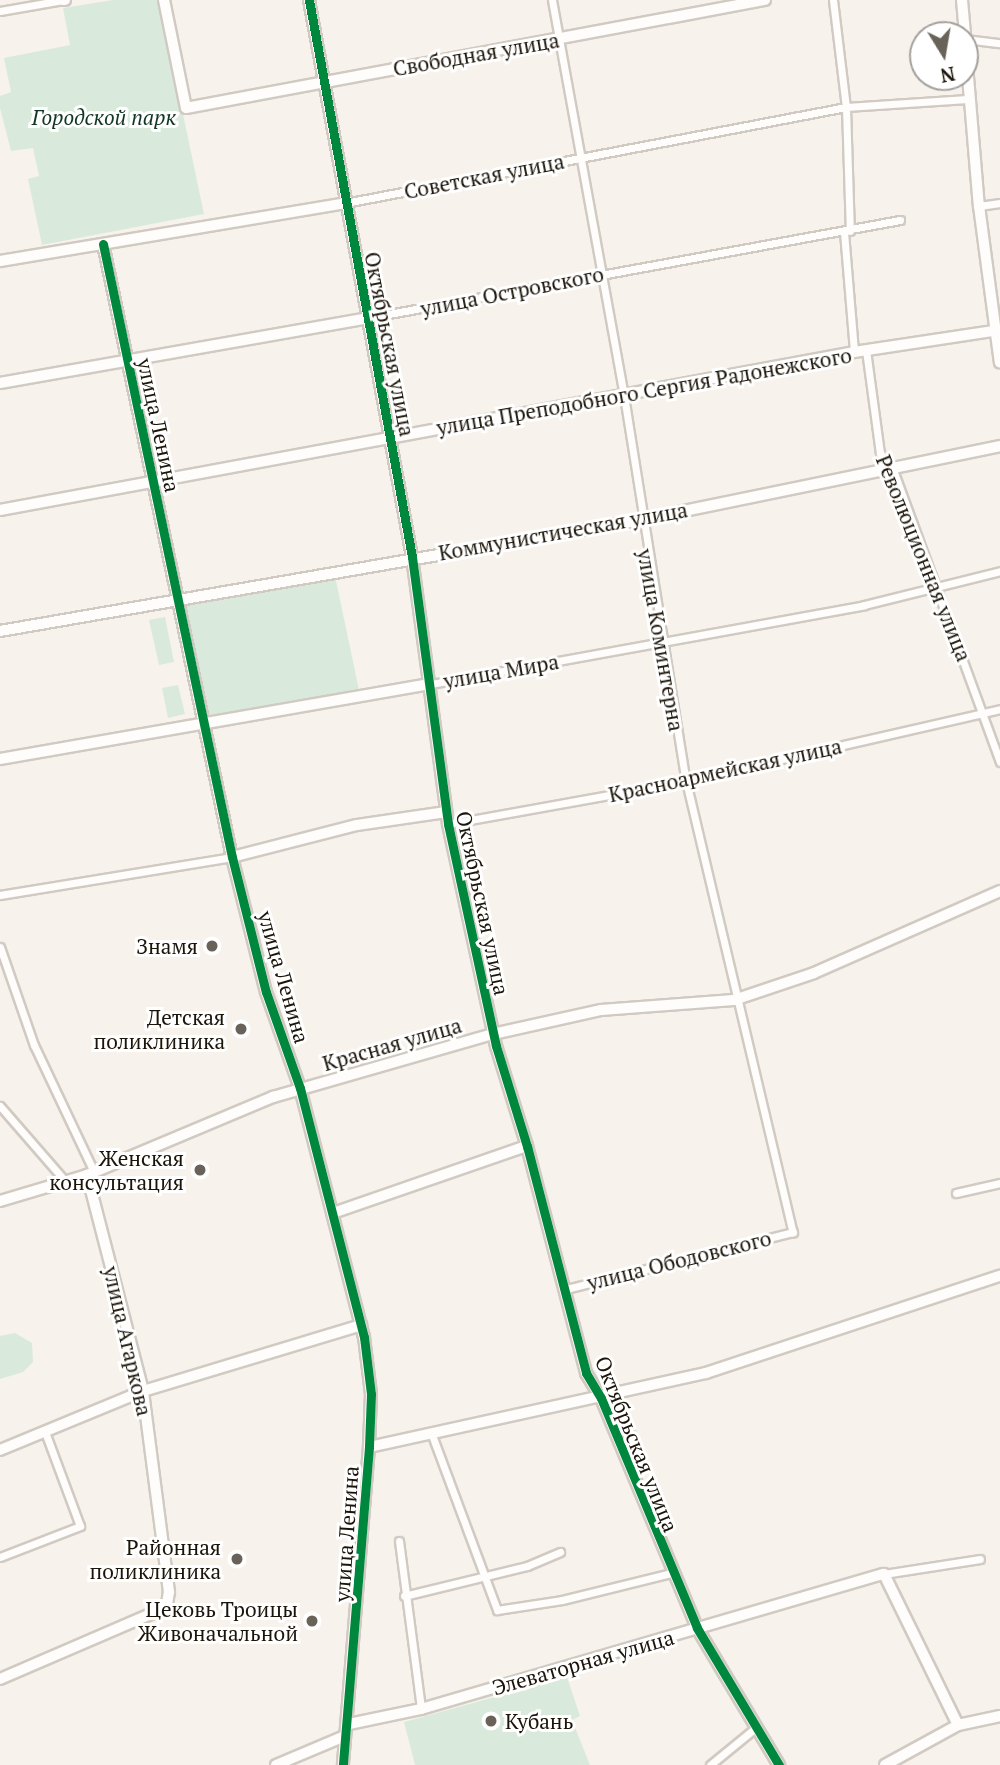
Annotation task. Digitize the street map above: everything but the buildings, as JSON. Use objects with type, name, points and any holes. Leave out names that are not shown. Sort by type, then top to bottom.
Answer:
[{"type":"street","points":[[0,11],[64,0]]},
{"type":"street","name":"Свободная улица","points":[[164,0],[186,108],[323,80],[559,40],[765,0]]},
{"type":"street","name":"Октябрьская улица","points":[[309,0],[412,557],[448,824],[492,1034],[527,1146],[586,1373],[601,1398],[671,1573],[697,1628],[754,1729],[779,1765]]},
{"type":"street","name":"улица Коминтерна","points":[[552,0],[624,396],[640,520],[686,781],[734,1000],[793,1232]]},
{"type":"street","points":[[834,0],[846,107],[847,232],[854,352]]},
{"type":"street","points":[[962,0],[964,21]]},
{"type":"street","points":[[979,40],[1000,43]]},
{"type":"street","points":[[968,91],[979,206],[998,330],[1000,363]]},
{"type":"street","name":"Советская улица","points":[[0,261],[345,203],[846,107],[968,99]]},
{"type":"street","points":[[979,206],[1000,203]]},
{"type":"street","name":"улица Островского","points":[[0,383],[847,232],[900,220]]},
{"type":"street","name":"улица Ленина","points":[[103,244],[232,857],[266,992],[300,1088],[361,1325],[371,1394],[369,1447],[343,1765]]},
{"type":"street","name":"улица Преподобного Сергия Радонежского","points":[[0,510],[854,352],[998,330]]},
{"type":"street","name":"Революционная улица","points":[[866,350],[880,453],[892,467],[938,585],[1000,762]]},
{"type":"street","name":"Коммунистическая улица","points":[[0,631],[412,557],[640,520],[1000,446]]},
{"type":"street","name":"улица Мира","points":[[0,759],[662,643],[864,605],[1000,571]]},
{"type":"street","name":"Красноармейская улица","points":[[448,824],[686,781],[1000,709]]},
{"type":"street","points":[[0,895],[232,857],[357,825],[446,812]]},
{"type":"street","name":"Красная улица","points":[[0,1201],[91,1173],[300,1088],[492,1034],[601,1010],[734,1000],[814,973],[1000,891]]},
{"type":"street","name":"улица Агаркова","points":[[0,947],[34,1045],[91,1173],[143,1391],[169,1592],[167,1604],[153,1613],[0,1679]]},
{"type":"street","points":[[0,1106],[66,1182]]},
{"type":"street","points":[[333,1213],[527,1146]]},
{"type":"street","points":[[956,1193],[1000,1183]]},
{"type":"street","name":"улица Ободовского","points":[[566,1289],[793,1232]]},
{"type":"street","points":[[369,1447],[706,1373],[1000,1276]]},
{"type":"street","points":[[0,1450],[143,1391],[361,1325]]},
{"type":"street","points":[[0,1557],[80,1526],[45,1432]]},
{"type":"street","points":[[432,1435],[497,1610],[562,1600],[671,1573]]},
{"type":"street","points":[[398,1541],[421,1709]]},
{"type":"street","points":[[404,1596],[486,1577],[560,1552]]},
{"type":"street","name":"Элеваторная улица","points":[[348,1724],[421,1709],[884,1574],[981,1559]]},
{"type":"street","points":[[884,1574],[958,1725]]},
{"type":"street","points":[[885,1765],[958,1725],[1000,1716]]},
{"type":"street","points":[[710,1765],[754,1729]]},
{"type":"street","points":[[276,1765],[345,1736]]},
{"type":"green space","name":"Городской парк","points":[[113,0],[159,0],[204,214],[42,245],[28,179],[39,176],[33,148],[11,151],[0,108],[0,96],[11,92],[4,58],[70,45],[63,8]]},
{"type":"green space","points":[[335,576],[359,690],[206,716],[181,604]]},
{"type":"green space","points":[[165,617],[174,662],[159,665],[149,620]]},
{"type":"green space","points":[[178,685],[185,714],[168,718],[162,688]]},
{"type":"green space","points":[[15,1333],[32,1343],[33,1362],[23,1372],[0,1379],[0,1336]]},
{"type":"green space","points":[[626,1399],[642,1447],[627,1443],[615,1413],[615,1402]]},
{"type":"green space","name":"Кубань","points":[[567,1677],[580,1716],[572,1720],[590,1765],[415,1765],[404,1722]]},
{"type":"cycle path","points":[[309,0],[412,557],[448,824],[496,1046],[527,1146],[586,1373],[601,1398],[697,1628],[779,1765]]},
{"type":"cycle path","points":[[103,244],[232,857],[266,992],[300,1088],[364,1337],[371,1394],[369,1447],[343,1765]]},
{"type":"place","name":"Знамя","points":[[212,946]]},
{"type":"place","name":"Детская поликлиника","points":[[241,1029]]},
{"type":"place","name":"Женская консультация","points":[[200,1170]]},
{"type":"place","name":"Районная поликлиника","points":[[237,1559]]},
{"type":"place","name":"Цековь Троицы Живоначальной","points":[[312,1621]]},
{"type":"place","name":"Кубань","points":[[491,1721]]}]
